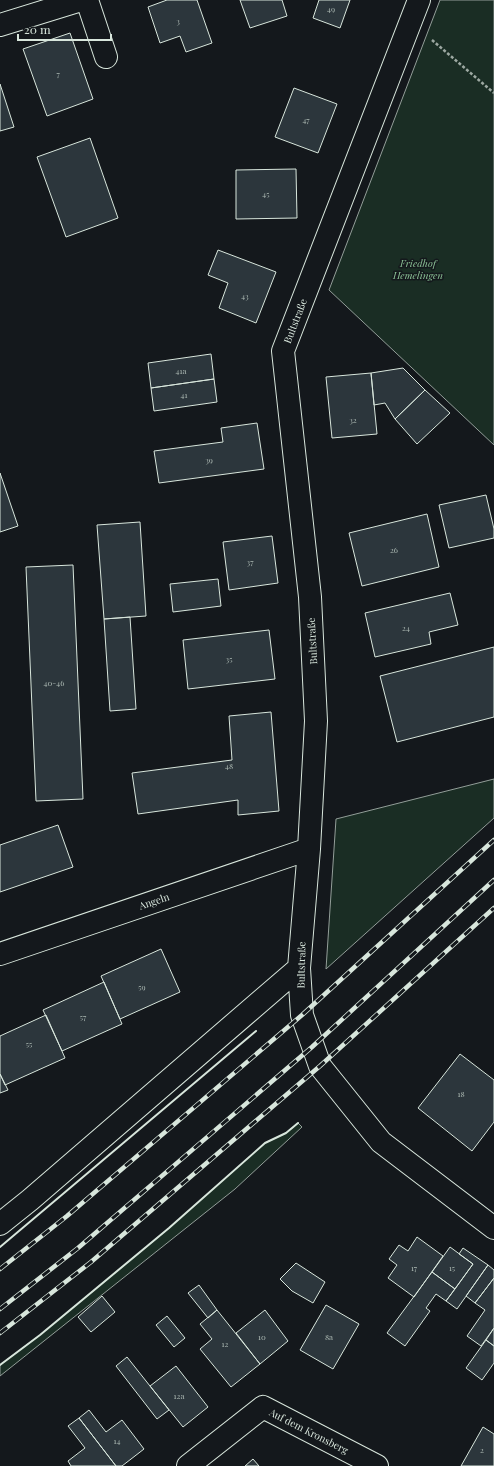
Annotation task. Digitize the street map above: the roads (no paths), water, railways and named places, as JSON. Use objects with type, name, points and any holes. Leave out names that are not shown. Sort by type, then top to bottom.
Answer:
[{"type":"street","points":[[0,26],[81,0]]},
{"type":"street","points":[[87,0],[106,58]]},
{"type":"street","name":"Bultstraße","points":[[419,0],[283,351],[310,597],[316,721],[309,849],[298,968],[302,1015],[320,1066],[381,1142],[494,1228]]},
{"type":"street","name":"Angeln","points":[[0,954],[309,849]]},
{"type":"street","points":[[0,1224],[30,1200],[298,968]]},
{"type":"street","name":"Auf dem Kronsberg","points":[[188,1466],[263,1407],[377,1466]]},
{"type":"railway","points":[[0,1269],[67,1216],[302,1015],[494,840]]},
{"type":"railway","points":[[0,1309],[78,1248],[312,1047],[494,880]]},
{"type":"railway","points":[[0,1333],[91,1262],[320,1066],[494,908]]},
{"type":"park label","name":"Friedhof Hemelingen","points":[[418,268]]}]
